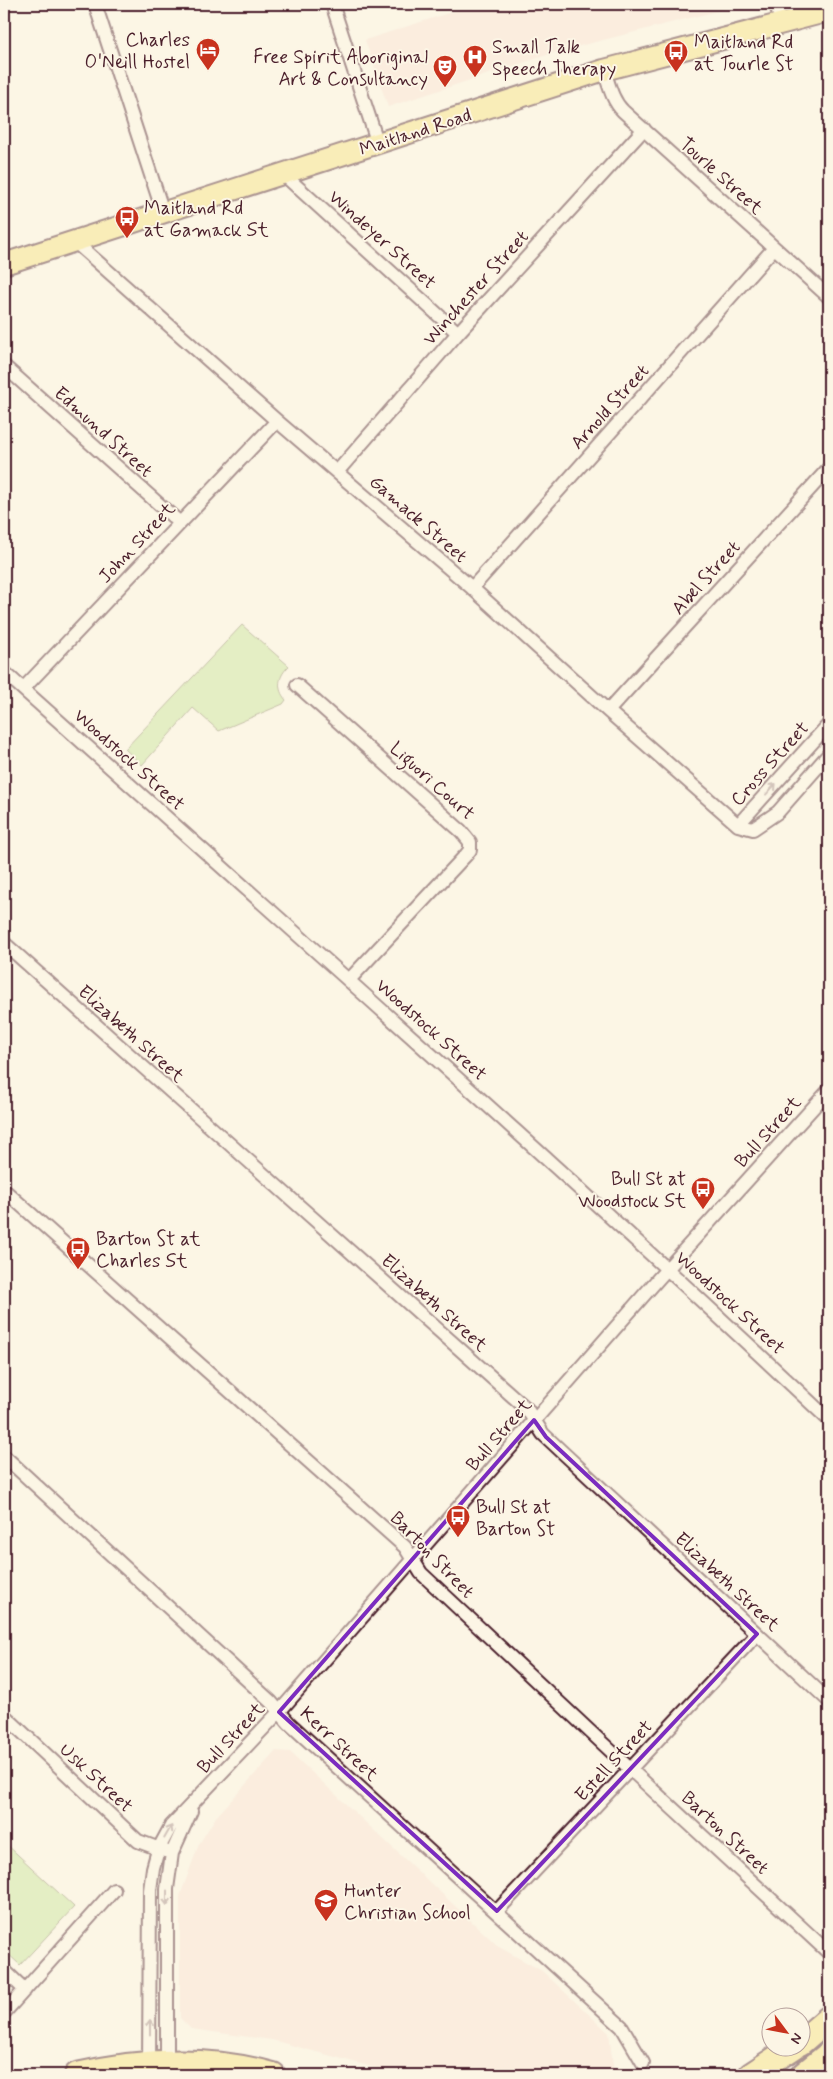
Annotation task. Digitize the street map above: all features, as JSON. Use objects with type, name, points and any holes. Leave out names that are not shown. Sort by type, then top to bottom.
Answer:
[{"type":"highway","points":[[810,2034],[829,2018]]},
{"type":"highway","points":[[803,2075],[829,2054]]},
{"type":"highway","points":[[751,2075],[780,2056]]},
{"type":"highway","points":[[77,2075],[219,2065],[274,2075]]},
{"type":"main road","name":"Maitland Road","points":[[4,264],[779,13],[829,11]]},
{"type":"street","points":[[95,4],[163,212]]},
{"type":"street","points":[[332,4],[378,144]]},
{"type":"street","name":"Tourle Street","points":[[604,70],[616,104],[829,297]]},
{"type":"street","name":"Winchester Street","points":[[337,472],[458,333],[644,129]]},
{"type":"street","name":"Windeyer Street","points":[[282,173],[458,333]]},
{"type":"street","name":"Gamack Street","points":[[74,241],[277,421],[472,588],[738,825]]},
{"type":"street","name":"Arnold Street","points":[[472,588],[774,248]]},
{"type":"street","name":"Edmund Street","points":[[4,366],[180,523]]},
{"type":"street","name":"John Street","points":[[24,689],[277,421]]},
{"type":"street","name":"Abel Street","points":[[608,711],[829,468]]},
{"type":"street","name":"Woodstock Street","points":[[4,672],[668,1268],[829,1420]]},
{"type":"street","name":"Liguori Court","points":[[297,685],[454,824],[470,842],[470,850],[466,855],[349,980]]},
{"type":"street","name":"Cross Street","points":[[829,724],[738,825],[753,829],[778,812],[829,754]]},
{"type":"street","name":"Elizabeth Street","points":[[4,944],[527,1409],[543,1434],[829,1701]]},
{"type":"street","name":"Bull Street","points":[[158,2069],[150,1890],[158,1850],[171,1826],[280,1712],[668,1268],[829,1090]]},
{"type":"street","name":"Barton Street","points":[[4,1190],[405,1547],[421,1573],[828,1952]]},
{"type":"street","name":"Kerr Street","points":[[4,1456],[280,1712],[289,1723],[622,2027],[643,2062]]},
{"type":"street","name":"Estell Street","points":[[497,1911],[757,1634]]},
{"type":"street","name":"Usk Street","points":[[4,1716],[138,1841],[158,1850],[172,1852]]},
{"type":"street","name":"Bull Street","points":[[158,2069],[167,1889],[172,1852],[195,1802]]},
{"type":"street","points":[[4,2013],[114,1890]]},
{"type":"street","points":[[4,1970],[25,1990]]},
{"type":"highlighted area","points":[[534,1420],[546,1437],[757,1634],[497,1911],[279,1712]]},
{"type":"shaded area","points":[[456,4],[745,4],[556,52],[388,107],[365,40],[458,10]]},
{"type":"shaded area","name":"Hunter Christian School","points":[[276,1751],[290,1752],[499,1947],[542,1971],[609,2033],[614,2073],[616,2075],[402,2075],[272,2040],[191,2029],[180,2018],[180,1896],[199,1844],[216,1817]]},
{"type":"green space","points":[[242,625],[289,666],[282,674],[280,683],[281,691],[286,700],[283,704],[219,731],[193,708],[142,765],[125,749]]},
{"type":"green space","points":[[4,1842],[74,1907],[20,1965],[4,1950]]},
{"type":"place","name":"Charles O'Neill Hostel","points":[[208,71]]},
{"type":"place","name":"Maitland Rd at Tourle St","points":[[676,73]]},
{"type":"place","name":"Small Talk Speech Therapy","points":[[475,78]]},
{"type":"place","name":"Free Spirit Aboriginal Art & Consultancy","points":[[445,88]]},
{"type":"place","name":"Maitland Rd at Gamack St","points":[[127,239]]},
{"type":"place","name":"Bull St at Woodstock St","points":[[703,1210]]},
{"type":"place","name":"Barton St at Charles St","points":[[78,1270]]},
{"type":"place","name":"Bull St at Barton St","points":[[458,1538]]},
{"type":"place","name":"Hunter Christian School","points":[[326,1922]]}]
